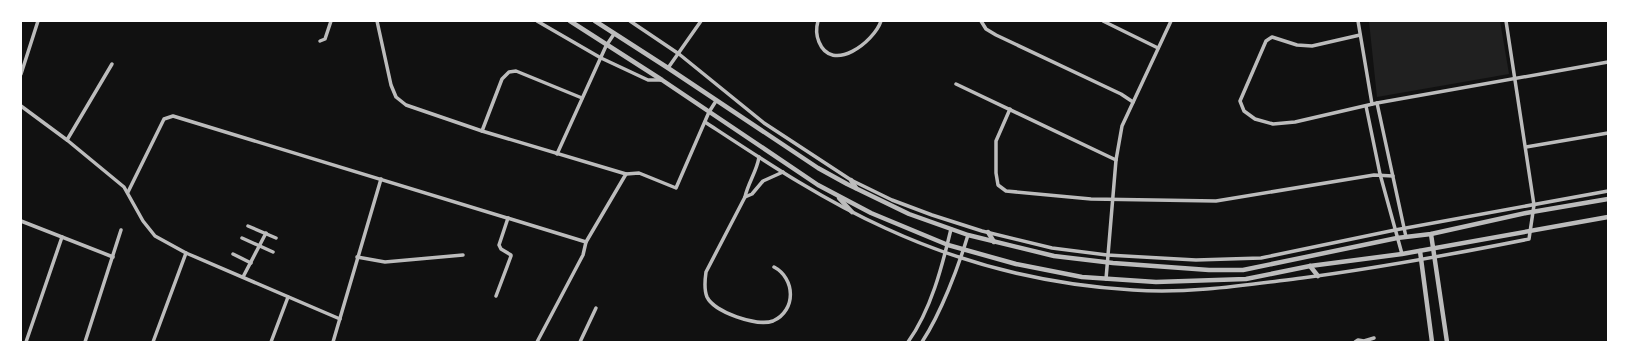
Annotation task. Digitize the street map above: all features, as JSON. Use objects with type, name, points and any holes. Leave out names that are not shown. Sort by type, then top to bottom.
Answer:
[{"type":"street","points":[[21,74],[38,21]]},
{"type":"street","points":[[320,41],[324,39],[331,21]]},
{"type":"street","points":[[377,21],[391,85],[400,101],[413,108],[482,131],[626,174],[639,173],[676,188],[709,112],[716,101]]},
{"type":"street","points":[[537,21],[601,58],[648,80],[662,80]]},
{"type":"street","points":[[570,21],[606,46],[662,80],[818,185],[871,213],[963,249],[1016,264],[1082,277],[1156,282],[1246,279],[1310,266],[1434,249],[1608,217]]},
{"type":"street","points":[[595,21],[818,168],[857,189],[930,222],[968,235],[1054,256],[1208,270],[1243,270],[1397,238],[1431,234],[1534,211],[1608,199]]},
{"type":"street","points":[[630,21],[679,54],[764,123],[851,180],[892,200],[932,215],[988,232],[1052,248],[1107,255],[1210,260],[1261,258],[1395,230],[1608,191]]},
{"type":"street","points":[[668,68],[701,21]]},
{"type":"street","points":[[818,21],[816,35],[819,44],[826,53],[835,56],[844,55],[862,44],[877,30],[881,21]]},
{"type":"street","points":[[981,21],[986,29],[996,35],[1121,94],[1132,102]]},
{"type":"street","points":[[1103,21],[1158,48]]},
{"type":"street","points":[[1106,279],[1112,198],[1116,160],[1122,126],[1171,21]]},
{"type":"street","points":[[1358,21],[1372,104]]},
{"type":"street","points":[[705,122],[783,172],[852,212],[888,230],[960,257],[1036,279],[1071,285],[1135,290],[1203,290],[1257,285],[1435,257],[1529,239],[1532,231],[1534,205],[1506,21]]},
{"type":"street","points":[[557,154],[606,46],[614,34]]},
{"type":"street","points":[[1360,35],[1312,46],[1297,45],[1272,37],[1266,42],[1240,101],[1244,111],[1255,119],[1273,124],[1295,122],[1366,106],[1377,102],[1608,62]]},
{"type":"street","points":[[67,140],[112,64]]},
{"type":"street","points":[[482,131],[502,79],[509,72],[516,71],[582,98]]},
{"type":"street","points":[[956,84],[1116,160]]},
{"type":"street","points":[[1377,102],[1406,237]]},
{"type":"street","points":[[21,106],[67,140],[124,187],[143,221],[154,236],[186,253],[340,319]]},
{"type":"street","points":[[1366,106],[1380,174],[1402,254]]},
{"type":"street","points":[[1010,109],[996,141],[996,173],[998,185],[1006,191],[1092,199],[1112,198],[1216,201],[1380,174],[1393,176]]},
{"type":"street","points":[[128,192],[164,118],[168,116],[192,121],[586,242]]},
{"type":"street","points":[[1526,147],[1608,133]]},
{"type":"street","points":[[759,157],[758,164],[747,187],[745,197],[706,272],[705,281],[707,296],[714,305],[738,318],[756,322],[773,321],[784,312],[791,291],[788,279],[781,271],[774,267]]},
{"type":"street","points":[[745,197],[752,194],[763,182],[783,172]]},
{"type":"street","points":[[537,342],[583,255],[586,242],[626,174]]},
{"type":"street","points":[[333,342],[381,179]]},
{"type":"street","points":[[851,180],[857,189]]},
{"type":"street","points":[[836,195],[852,212]]},
{"type":"street","points":[[930,222],[932,215]]},
{"type":"street","points":[[496,296],[511,256],[501,249],[499,245],[508,218]]},
{"type":"street","points":[[21,221],[113,257]]},
{"type":"street","points":[[248,226],[276,238]]},
{"type":"street","points":[[908,342],[918,328],[930,301],[948,244],[951,229]]},
{"type":"street","points":[[85,342],[121,230]]},
{"type":"street","points":[[988,232],[994,242]]},
{"type":"street","points":[[243,278],[266,233]]},
{"type":"street","points":[[1431,234],[1447,342]]},
{"type":"street","points":[[922,342],[930,330],[968,235]]},
{"type":"street","points":[[26,342],[62,237]]},
{"type":"street","points":[[242,238],[259,247],[273,252]]},
{"type":"street","points":[[1420,251],[1432,342]]},
{"type":"street","points":[[153,342],[186,253]]},
{"type":"street","points":[[233,254],[251,263]]},
{"type":"street","points":[[358,257],[385,262],[463,255]]},
{"type":"street","points":[[1310,266],[1318,276]]},
{"type":"street","points":[[271,342],[288,297]]},
{"type":"street","points":[[580,342],[596,308]]},
{"type":"street","points":[[1355,342],[1358,340],[1364,342],[1374,338]]},
{"type":"shaded area","points":[[1369,21],[1500,21],[1509,74],[1377,97]]}]
